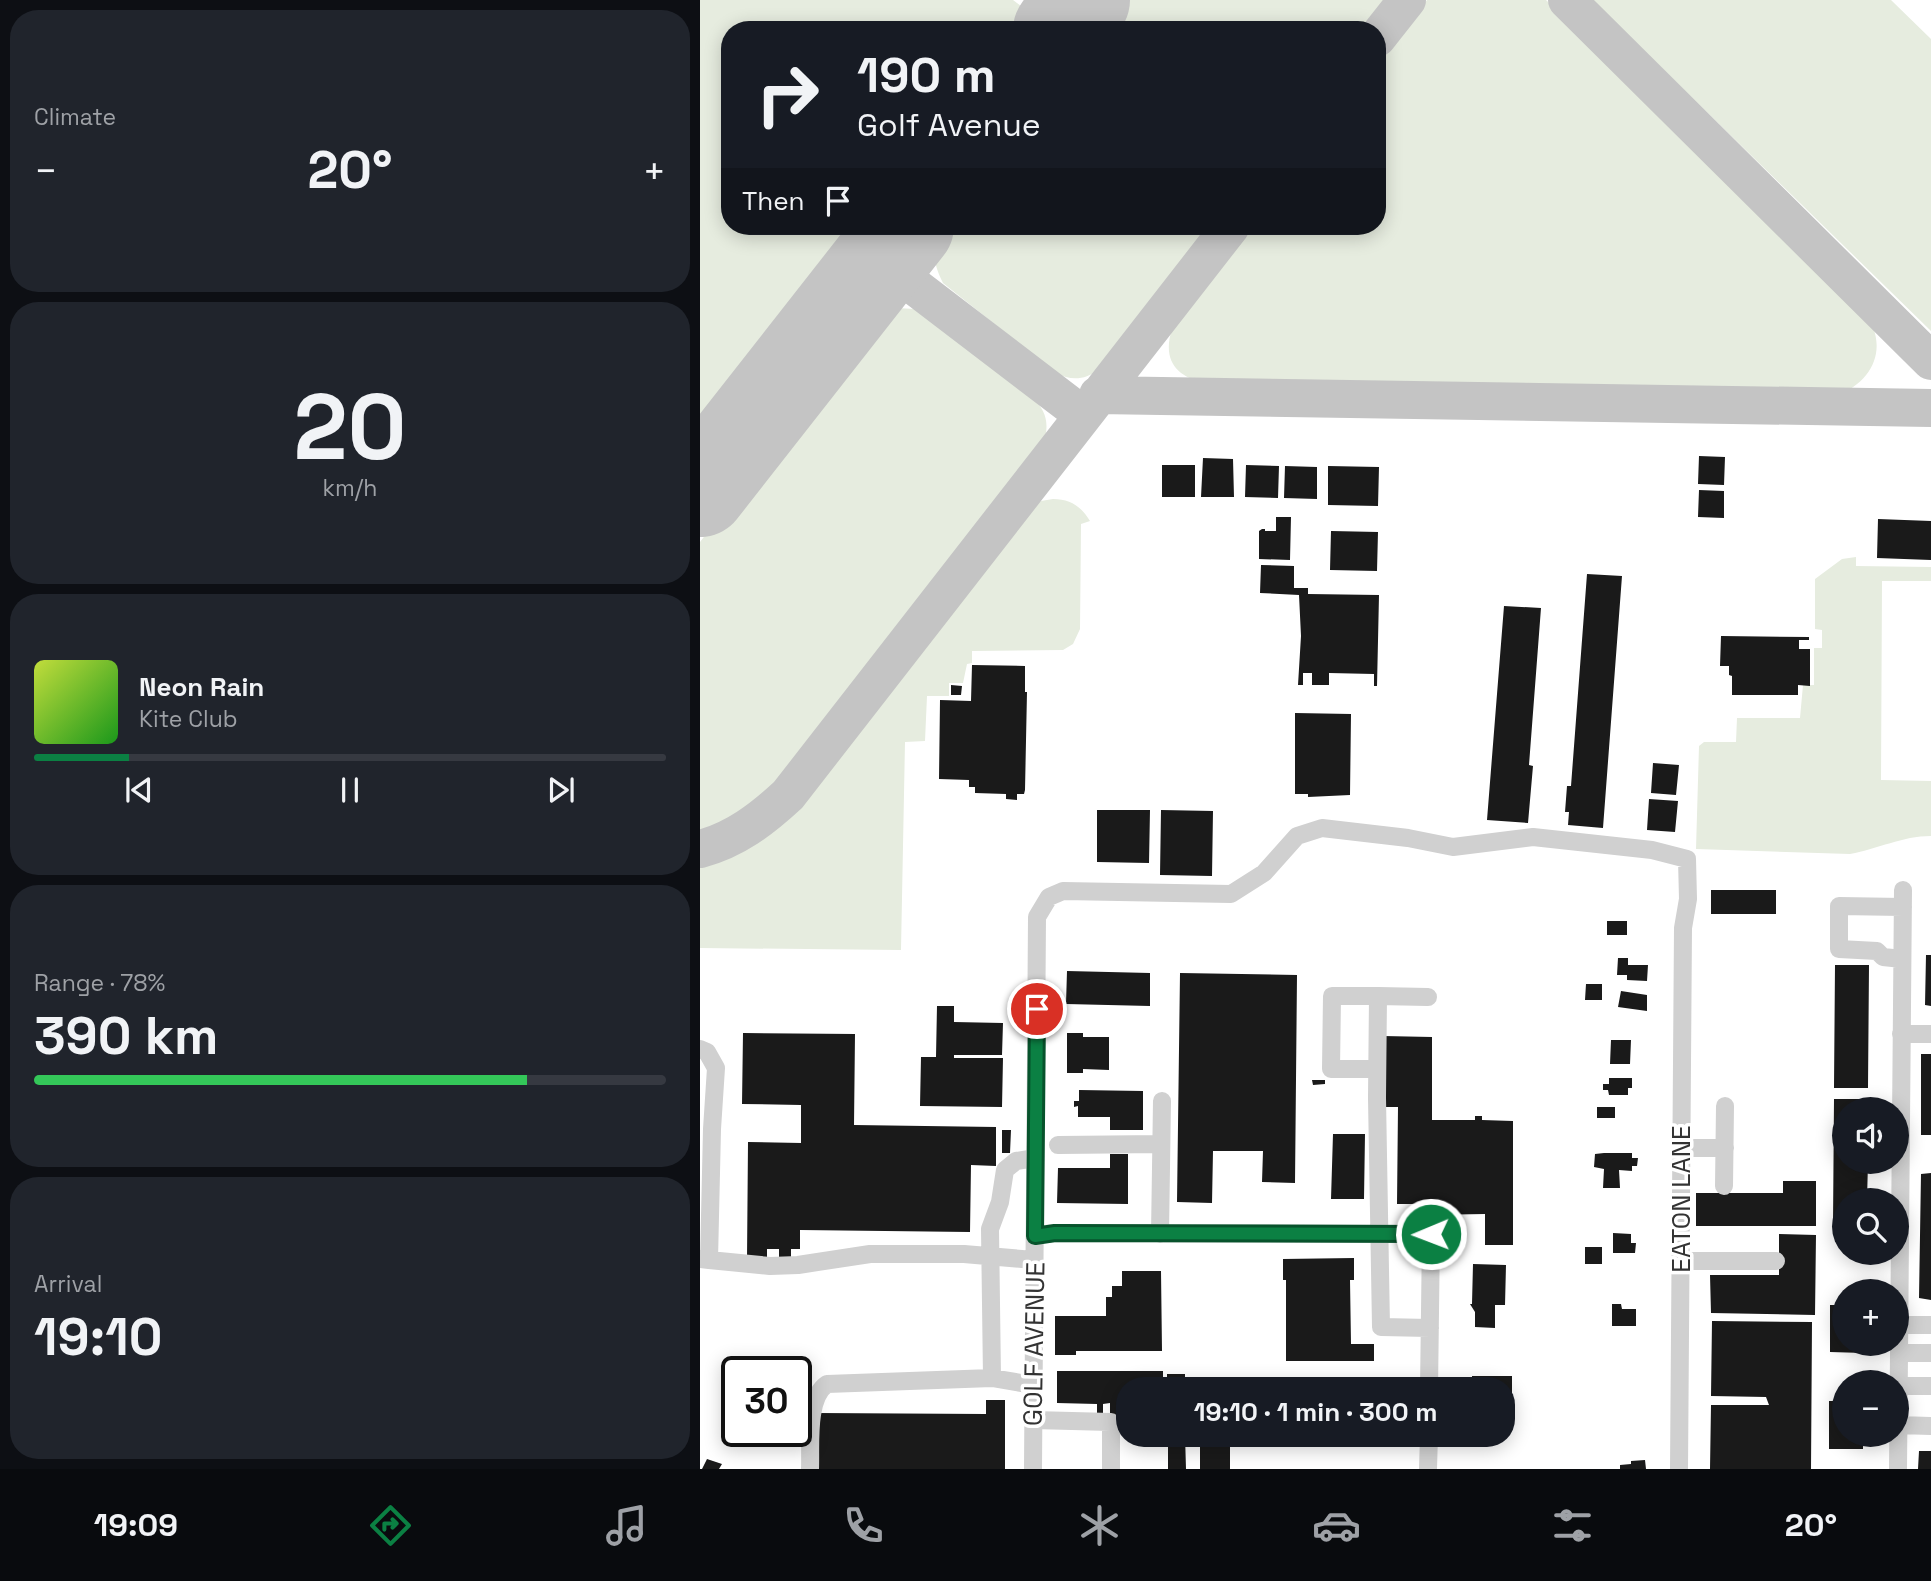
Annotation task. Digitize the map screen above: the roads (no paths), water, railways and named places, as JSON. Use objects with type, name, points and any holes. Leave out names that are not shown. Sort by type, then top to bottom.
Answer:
[{"type":"street","name":"EATON LANE","points":[[1037,1009],[1037,917],[1049,897],[1063,891],[1231,894],[1264,873],[1297,836],[1321,828],[1408,838],[1453,847],[1533,837],[1652,850],[1687,859],[1688,899],[1683,928],[1679,1469]]},
{"type":"street","points":[[1899,1279],[1903,899],[1839,906],[1839,949],[1877,951],[1883,957],[1902,959]]},
{"type":"street","points":[[1377,1069],[1331,1069],[1332,996],[1428,997]]},
{"type":"street","points":[[1378,996],[1381,1327],[1430,1328]]},
{"type":"street","name":"GOLF AVENUE","points":[[1032,1469],[1037,1009]]},
{"type":"street","points":[[1901,1034],[1931,1034]]},
{"type":"street","points":[[700,1049],[713,1058],[716,1068],[706,1126],[705,1259],[770,1266],[799,1265],[870,1254],[989,1255],[1034,1260]]},
{"type":"street","points":[[1160,1234],[1162,1101]]},
{"type":"street","points":[[1724,1186],[1725,1106]]},
{"type":"street","points":[[1058,1144],[1161,1144]]},
{"type":"street","points":[[1681,1148],[1725,1148]]},
{"type":"street","points":[[992,1378],[990,1229],[1000,1202],[1005,1170],[1016,1161],[1035,1158]]},
{"type":"street","points":[[1035,1236],[1055,1233],[1431,1234],[1429,1377]]},
{"type":"street","points":[[1680,1261],[1776,1261]]},
{"type":"street","points":[[1909,1325],[1931,1325]]},
{"type":"street","points":[[1909,1353],[1931,1353]]},
{"type":"street","points":[[810,1469],[814,1401],[820,1389],[827,1384],[992,1378],[1033,1385]]},
{"type":"street","points":[[1909,1386],[1931,1386]]},
{"type":"street","points":[[1033,1420],[1111,1422],[1111,1469]]},
{"type":"street","points":[[1909,1425],[1931,1426]]},
{"type":"street","points":[[1428,1469],[1429,1447]]},
{"type":"street","points":[[1898,1447],[1898,1469]]}]
